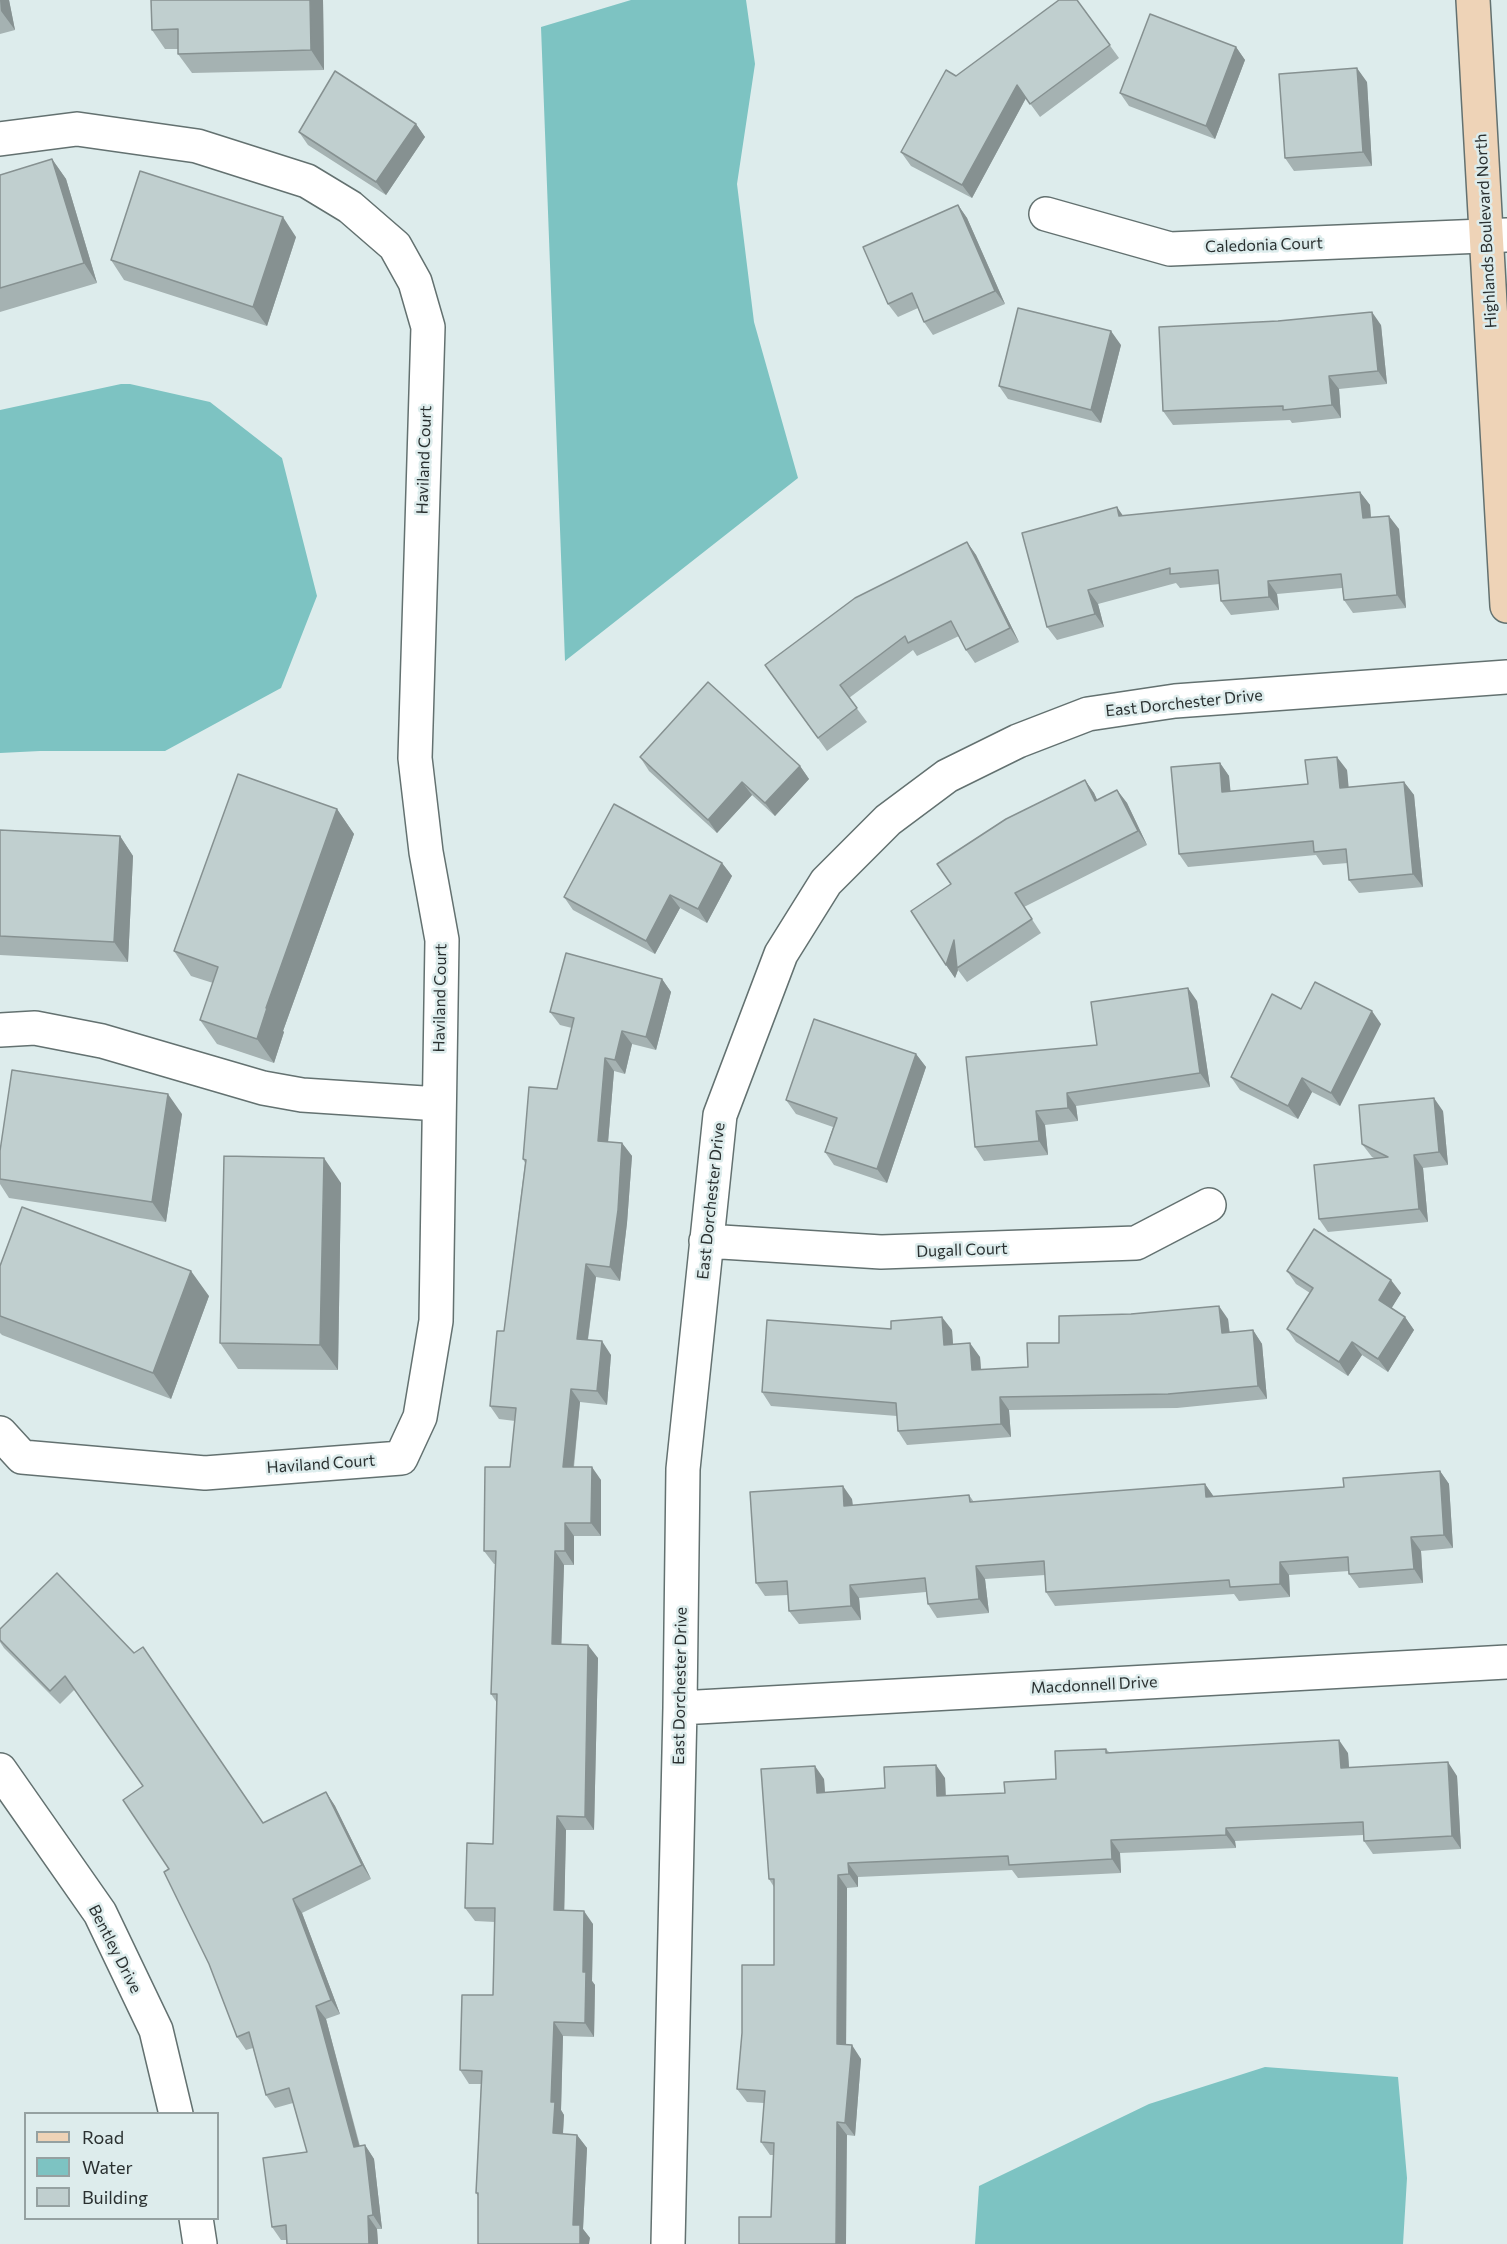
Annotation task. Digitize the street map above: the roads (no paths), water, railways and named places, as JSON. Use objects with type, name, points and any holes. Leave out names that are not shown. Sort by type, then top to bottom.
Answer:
[{"type":"street","name":"Highlands Boulevard North","points":[[1473,0],[1497,235],[1507,606]]},
{"type":"street","name":"Haviland Court","points":[[0,139],[77,129],[99,132],[197,146],[307,181],[350,207],[395,246],[416,282],[428,327],[415,758],[426,852],[442,940],[436,1322],[420,1417],[401,1458],[205,1473],[22,1457],[0,1433]]},
{"type":"street","name":"Caledonia Court","points":[[1046,214],[1170,249],[1497,235]]},
{"type":"street","name":"East Dorchester Drive","points":[[668,2244],[683,1469],[720,1115],[782,954],[826,882],[888,820],[947,776],[1018,741],[1088,714],[1175,701],[1507,677]]},
{"type":"street","points":[[0,1030],[35,1028],[102,1041],[263,1088],[302,1095],[439,1104]]},
{"type":"street","name":"Dugall Court","points":[[706,1241],[881,1252],[1136,1243],[1209,1205]]},
{"type":"street","name":"Macdonnell Drive","points":[[680,1708],[1507,1662]]},
{"type":"street","name":"Bentley Drive","points":[[0,1770],[100,1913],[156,2030],[176,2112]]},
{"type":"street","points":[[196,2220],[200,2244]]},
{"type":"water","points":[[631,0],[746,0],[755,64],[737,184],[754,322],[798,478],[565,661],[541,27]]},
{"type":"water","points":[[121,384],[210,402],[282,458],[317,596],[281,688],[165,751],[0,753],[0,410]]},
{"type":"water","points":[[1265,2067],[1398,2077],[1407,2178],[1403,2244],[975,2244],[979,2186],[1149,2104]]}]
